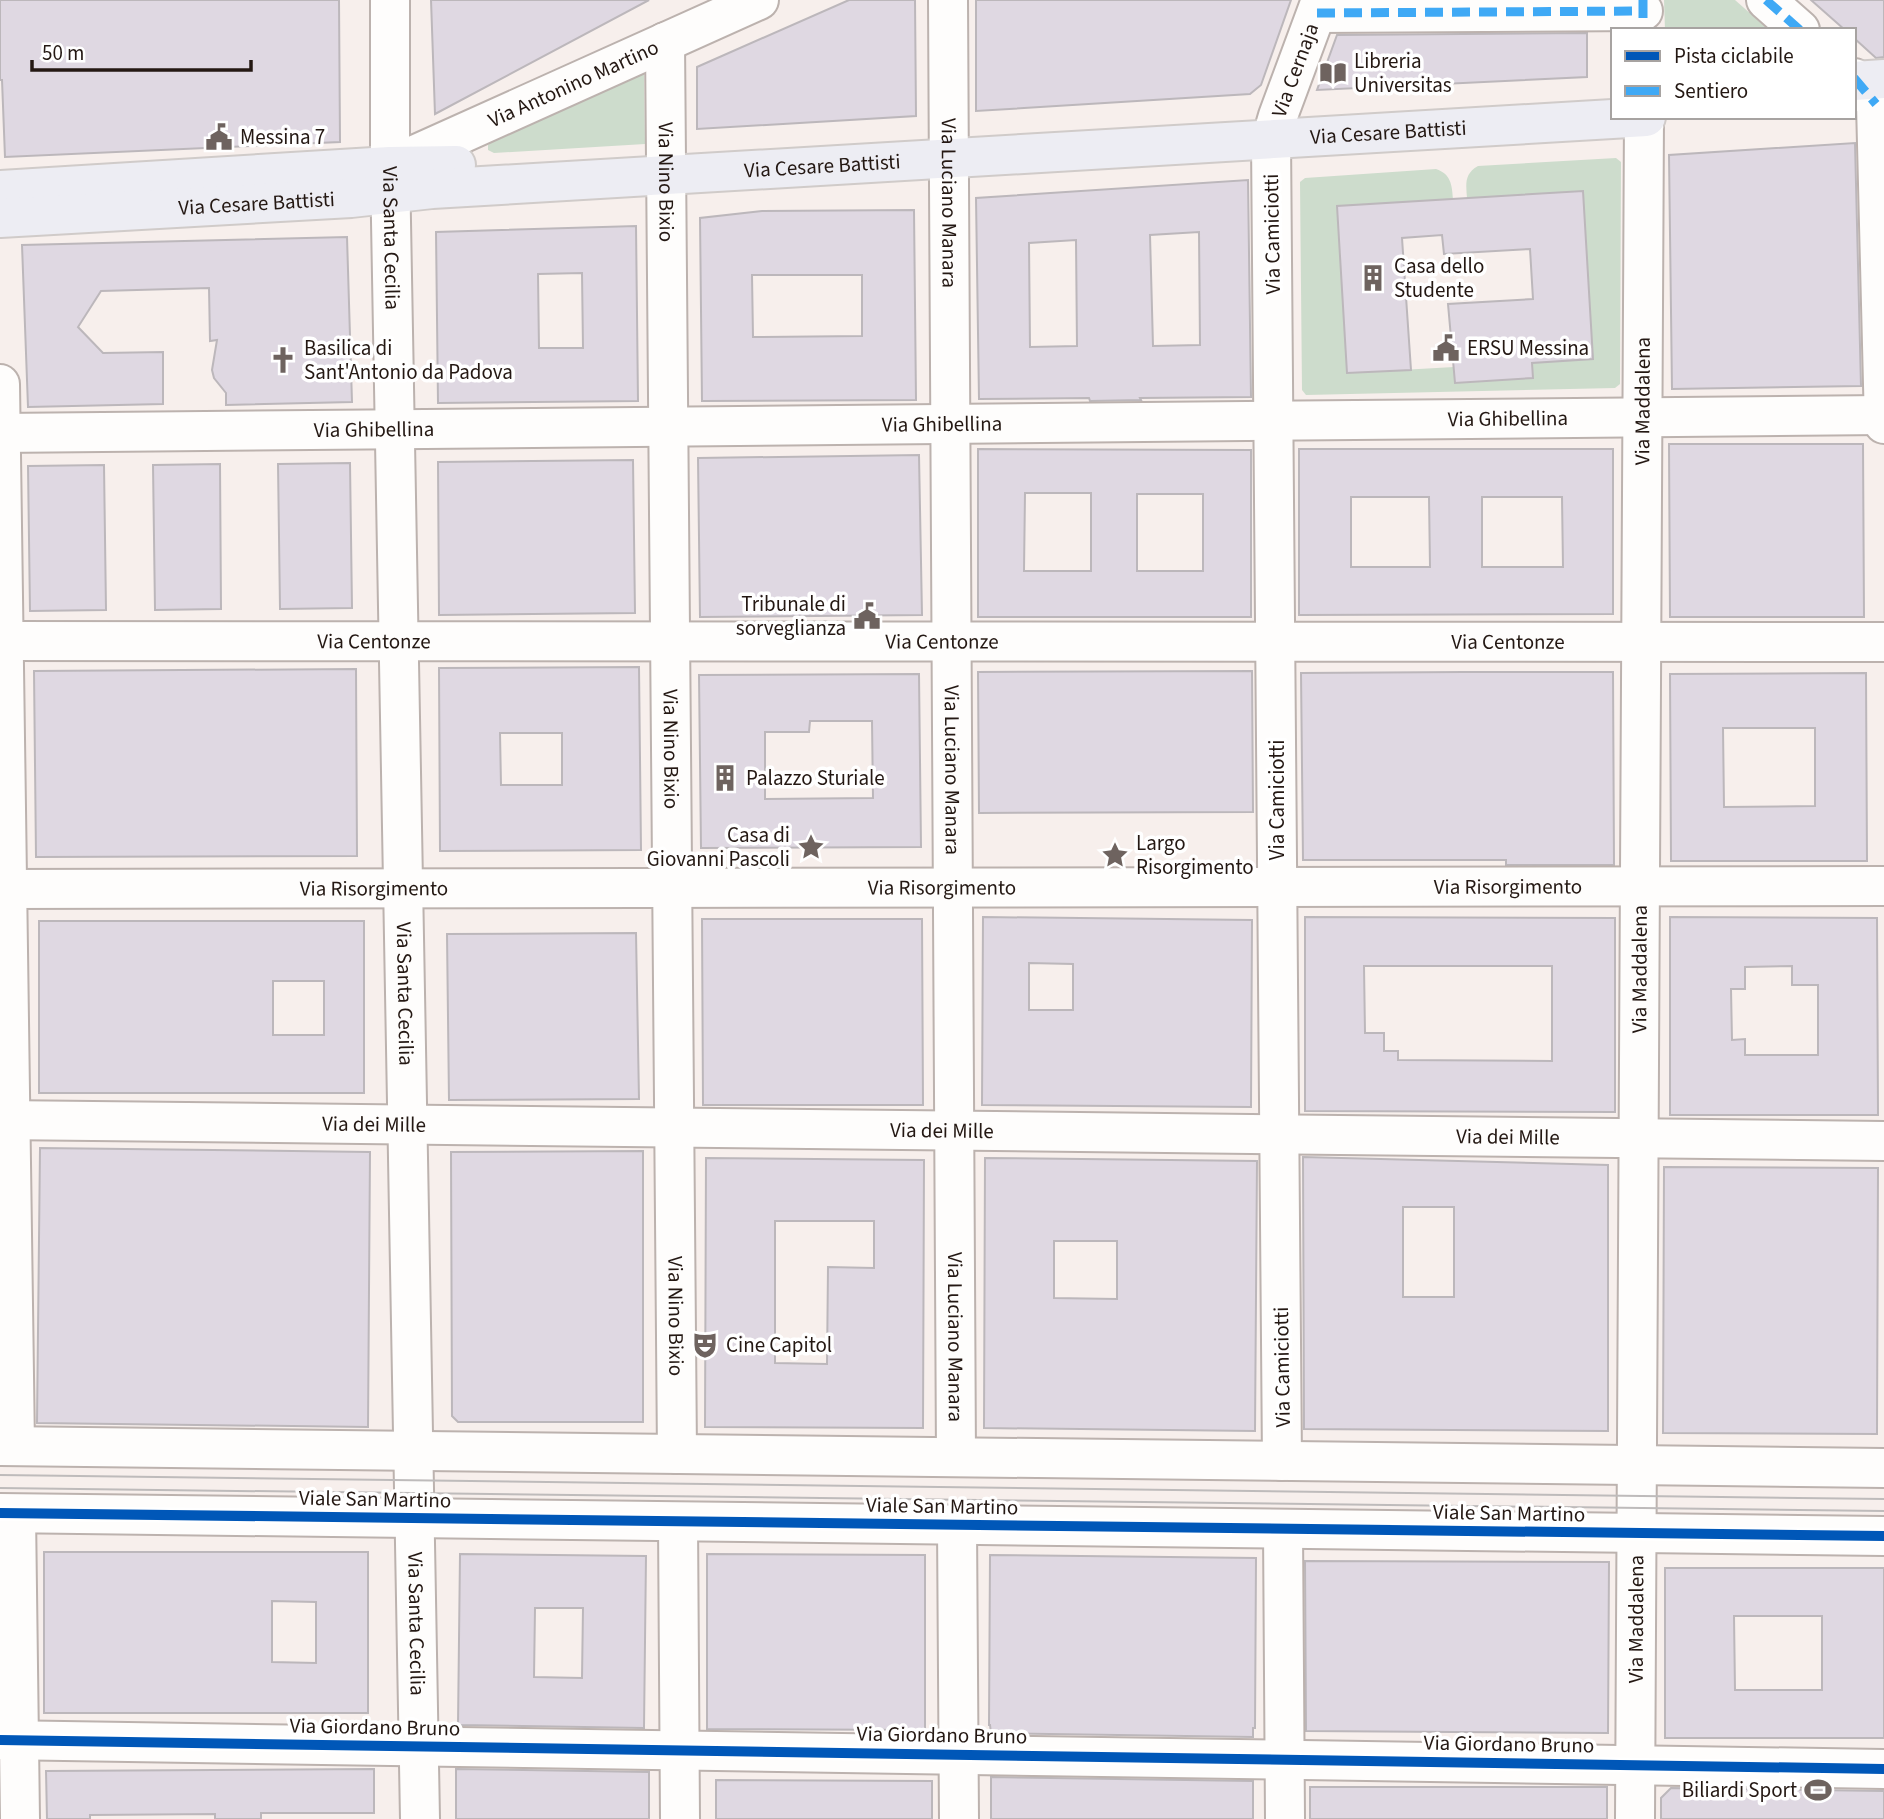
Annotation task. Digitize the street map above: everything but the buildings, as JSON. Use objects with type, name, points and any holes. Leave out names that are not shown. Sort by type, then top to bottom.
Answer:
[{"type":"main road","name":"Via Cesare Battisti","points":[[1275,128],[1611,96]]},
{"type":"main road","name":"Via Cesare Battisti","points":[[0,218],[390,180],[430,166],[666,164],[1275,128],[1611,118]]},
{"type":"main road","name":"Via Cesare Battisti","points":[[0,190],[390,180]]},
{"type":"street","name":"Via Santa Cecilia","points":[[390,0],[390,180],[420,1819]]},
{"type":"street","name":"Via Antonino Martino","points":[[390,180],[665,42],[759,0]]},
{"type":"street","name":"Via Luciano Manara","points":[[948,0],[956,1457]]},
{"type":"street","points":[[1766,0],[1798,28]]},
{"type":"street","points":[[1319,6],[1643,13]]},
{"type":"street","name":"Via Cernaja","points":[[1275,128],[1319,6]]},
{"type":"street","name":"Via Nino Bixio","points":[[665,42],[677,1454]]},
{"type":"street","points":[[1866,90],[1884,424]]},
{"type":"street","name":"Via Maddalena","points":[[1635,1819],[1645,119]]},
{"type":"street","name":"Via Camiciotti","points":[[1275,128],[1275,642],[1282,1461]]},
{"type":"street","points":[[0,384],[7,1446],[1884,1468]]},
{"type":"street","name":"Via Ghibellina","points":[[0,433],[1884,415]]},
{"type":"street","name":"Via Centonze","points":[[2,641],[1884,642]]},
{"type":"street","name":"Via Risorgimento","points":[[4,889],[1884,886]]},
{"type":"street","name":"Via dei Mille","points":[[5,1120],[1884,1141]]},
{"type":"street","points":[[8,1513],[9,1740],[20,1819]]},
{"type":"street","name":"Viale San Martino","points":[[8,1513],[1884,1536]]},
{"type":"street","points":[[678,1522],[680,1819]]},
{"type":"street","points":[[957,1525],[959,1819]]},
{"type":"street","points":[[1283,1529],[1285,1819]]},
{"type":"street","name":"Via Giordano Bruno","points":[[9,1740],[1884,1769]]},
{"type":"green space","points":[[1664,0],[1735,0],[1767,28],[1665,28]]},
{"type":"green space","points":[[644,73],[645,144],[494,153],[488,150],[488,145],[493,141]]},
{"type":"green space","points":[[1616,158],[1621,162],[1620,384],[1615,388],[1306,395],[1302,390],[1300,182],[1305,178],[1436,169],[1448,177],[1451,185],[1453,199],[1337,206],[1348,373],[1454,367],[1533,377],[1532,363],[1592,359],[1583,192],[1467,198],[1468,176],[1478,166]]},
{"type":"tram line","points":[[0,1475],[1884,1499]]},
{"type":"tram line","points":[[0,1488],[1884,1511]]},
{"type":"marked path","points":[[1643,0],[1643,28]]},
{"type":"marked path","points":[[1766,0],[1798,28]]},
{"type":"marked path","points":[[1317,13],[1643,11]]},
{"type":"marked path","points":[[1856,80],[1876,104]]},
{"type":"cycle path","points":[[0,1513],[1884,1536]]},
{"type":"cycle path","points":[[0,1740],[1884,1769]]},
{"type":"place","name":"Libreria Universitas","points":[[1333,73]]},
{"type":"place","name":"Messina 7","points":[[219,137]]},
{"type":"place","name":"Casa dello Studente","points":[[1373,278]]},
{"type":"place","name":"ERSU Messina","points":[[1446,348]]},
{"type":"place","name":"Basilica di Sant'Antonio da Padova","points":[[283,360]]},
{"type":"place","name":"Tribunale di sorveglianza","points":[[867,616]]},
{"type":"place","name":"Palazzo Sturiale","points":[[725,778]]},
{"type":"place","name":"Casa di Giovanni Pascoli","points":[[811,847]]},
{"type":"place","name":"Largo Risorgimento","points":[[1115,855]]},
{"type":"place","name":"Cine Capitol","points":[[705,1345]]},
{"type":"place","name":"Biliardi Sport","points":[[1818,1790]]}]
